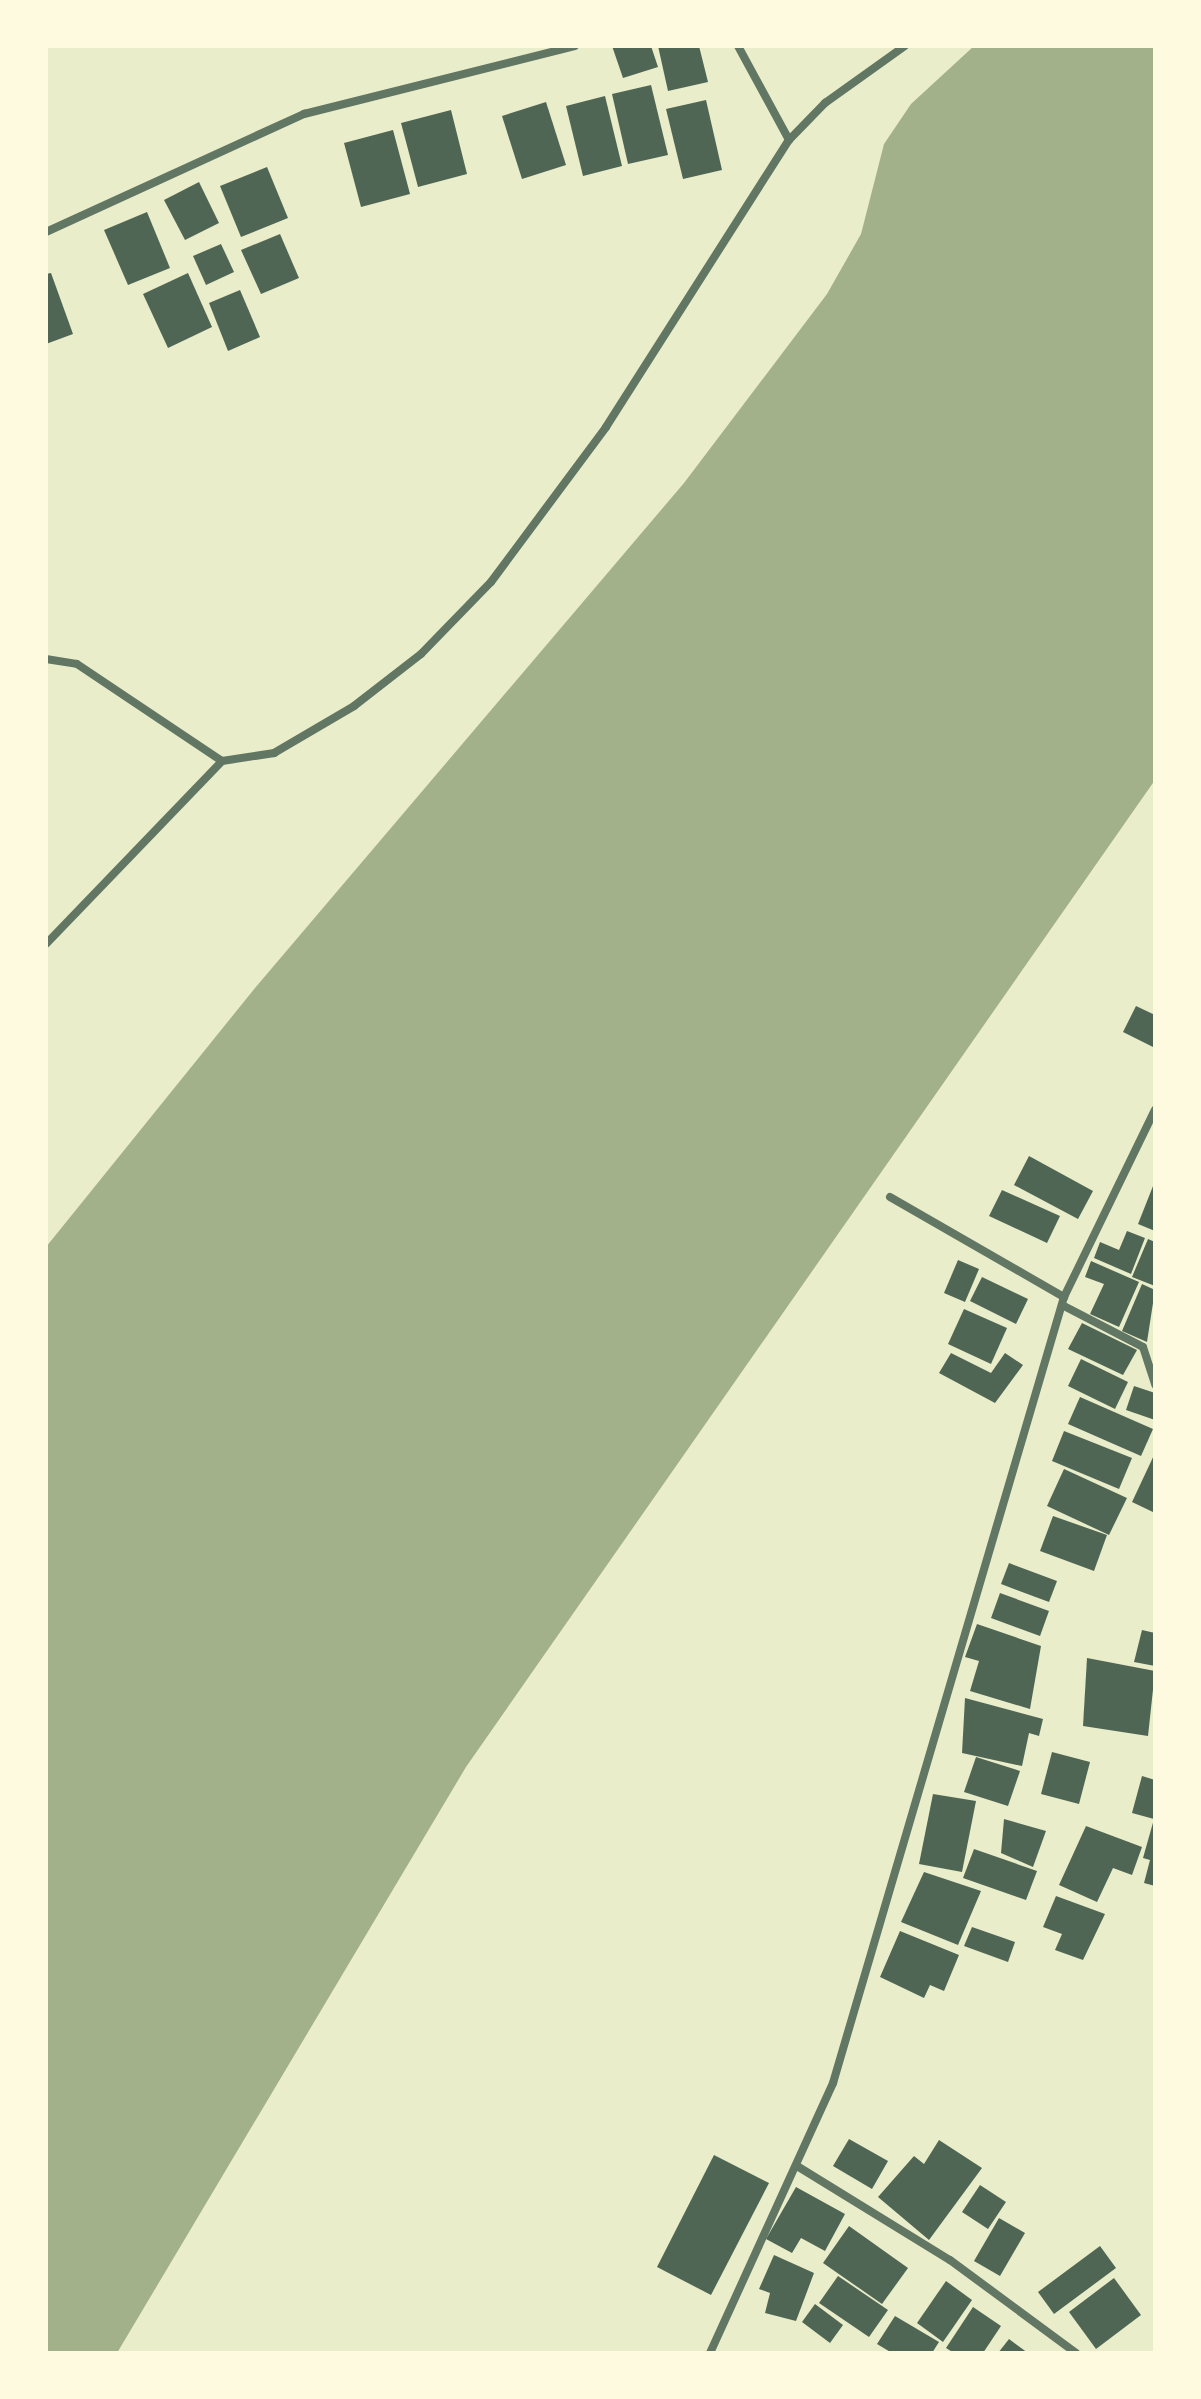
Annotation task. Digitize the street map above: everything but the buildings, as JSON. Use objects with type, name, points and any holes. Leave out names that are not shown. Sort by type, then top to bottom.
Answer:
[{"type":"street","points":[[46,232],[304,114],[575,46]]},
{"type":"street","points":[[738,46],[789,140]]},
{"type":"street","points":[[46,944],[222,761],[274,753],[354,706],[421,654],[491,582],[606,427],[789,140],[825,103],[905,46]]},
{"type":"street","points":[[46,659],[77,664],[222,761]]},
{"type":"street","points":[[710,2353],[797,2166],[866,1991],[1063,1301],[1155,1110]]},
{"type":"street","points":[[890,1197],[1143,1347],[1155,1385]]},
{"type":"street","points":[[797,2166],[950,2260],[1076,2353]]},
{"type":"shaded area","points":[[974,46],[1155,46],[1155,780],[466,1767],[117,2353],[46,2353],[46,1247],[255,988],[684,483],[827,294],[861,234],[884,144],[911,104]]}]
